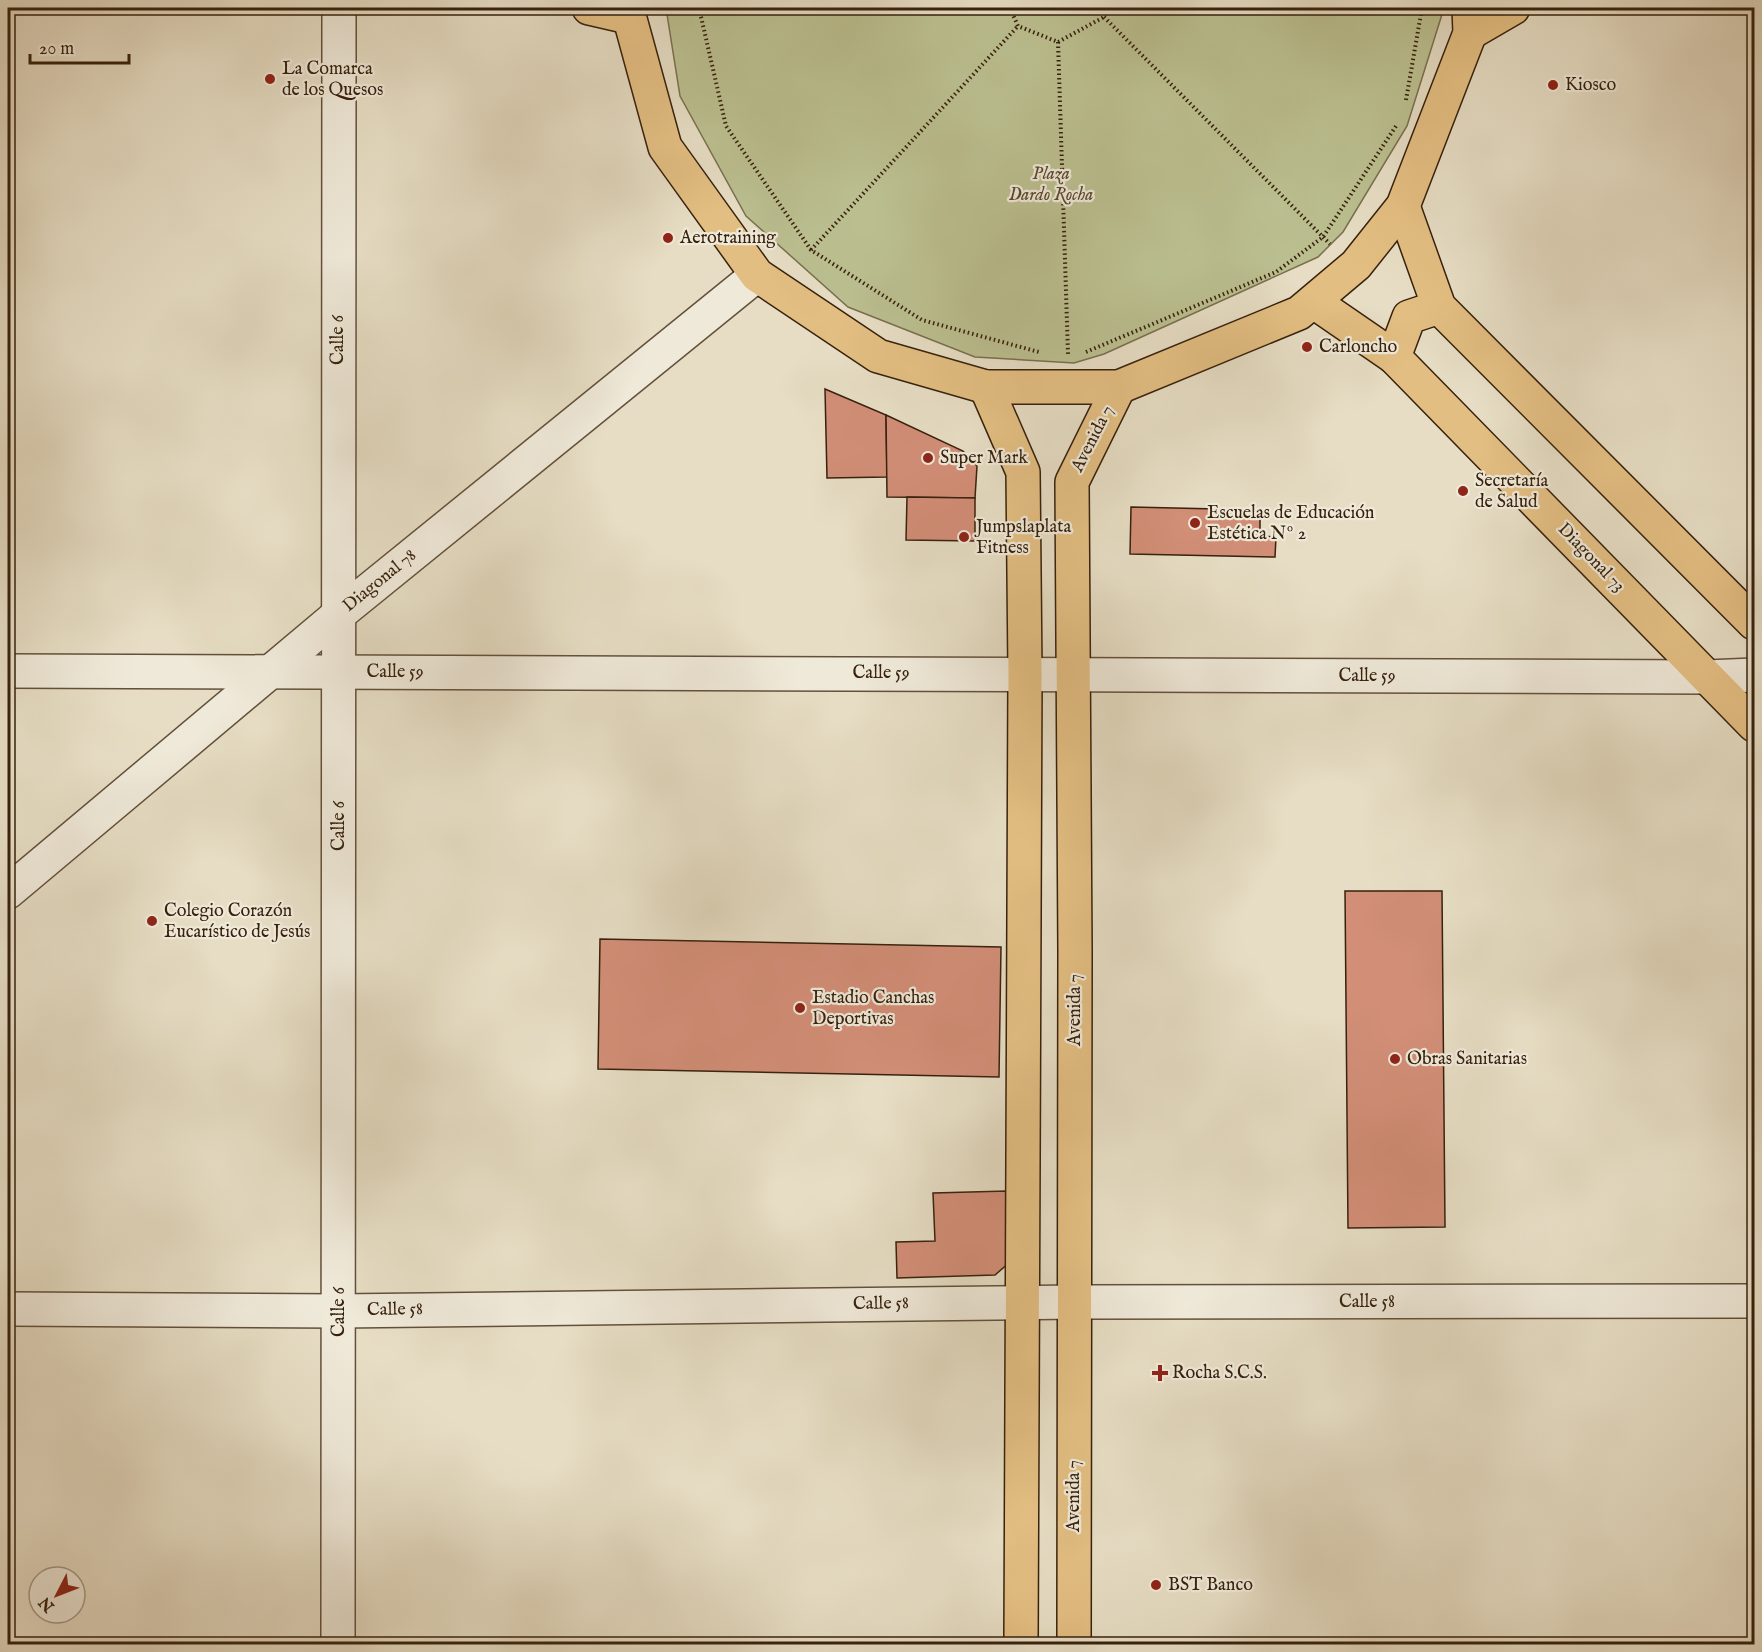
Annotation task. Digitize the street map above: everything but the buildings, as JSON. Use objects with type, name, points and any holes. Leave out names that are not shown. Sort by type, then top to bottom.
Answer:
[{"type":"main road","points":[[589,8],[628,12],[665,147],[758,274],[879,356],[986,387],[1119,387],[1299,313],[1356,265],[1402,206],[1469,20],[1513,8]]},
{"type":"main road","points":[[1402,206],[1439,307],[1755,623]]},
{"type":"main road","name":"Diagonal 73","points":[[1314,302],[1394,357],[1755,725]]},
{"type":"main road","points":[[1394,357],[1409,316],[1439,307]]},
{"type":"main road","points":[[986,387],[1023,472],[1025,673],[1021,1644]]},
{"type":"main road","name":"Avenida 7","points":[[1074,1644],[1072,482],[1119,387]]},
{"type":"street","name":"Calle 6","points":[[338,1644],[339,8]]},
{"type":"street","name":"Diagonal 78","points":[[8,892],[338,615],[758,274]]},
{"type":"street","name":"Calle 59","points":[[8,670],[1707,677],[1755,675]]},
{"type":"street","name":"Calle 58","points":[[8,1310],[339,1311],[1021,1302],[1755,1301]]},
{"type":"path","points":[[699,8],[726,126],[811,250],[922,320],[1045,353]]},
{"type":"path","points":[[1010,8],[1017,26],[1058,42],[1104,17],[1107,8]]},
{"type":"path","points":[[1406,104],[1422,8]]},
{"type":"path","points":[[1104,17],[1323,237]]},
{"type":"path","points":[[811,250],[1017,26]]},
{"type":"path","points":[[1058,42],[1068,359],[1276,272],[1323,237],[1397,124]]},
{"type":"green space","name":"Plaza Dardo Rocha","points":[[666,8],[1444,8],[1407,126],[1343,232],[1318,257],[1104,354],[1074,363],[975,357],[848,307],[746,216],[680,96]]},
{"type":"place","name":"La Comarca de los Quesos","points":[[270,79]]},
{"type":"place","name":"Kiosco","points":[[1553,85]]},
{"type":"place","name":"Aerotraining","points":[[668,238]]},
{"type":"place","name":"Carloncho","points":[[1307,347]]},
{"type":"place","name":"Super Mark","points":[[928,458]]},
{"type":"place","name":"Secretaría de Salud","points":[[1463,491]]},
{"type":"place","name":"Escuelas de Educación Estética Nº 2","points":[[1195,523]]},
{"type":"place","name":"Jumpslaplata Fitness","points":[[964,537]]},
{"type":"place","name":"Colegio Corazón Eucarístico de Jesús","points":[[152,921]]},
{"type":"place","name":"Estadio Canchas Deportivas","points":[[800,1008]]},
{"type":"place","name":"Obras Sanitarias","points":[[1395,1059]]},
{"type":"place","name":"Rocha S.C.S.","points":[[1160,1373]]},
{"type":"place","name":"BST Banco","points":[[1156,1585]]}]
